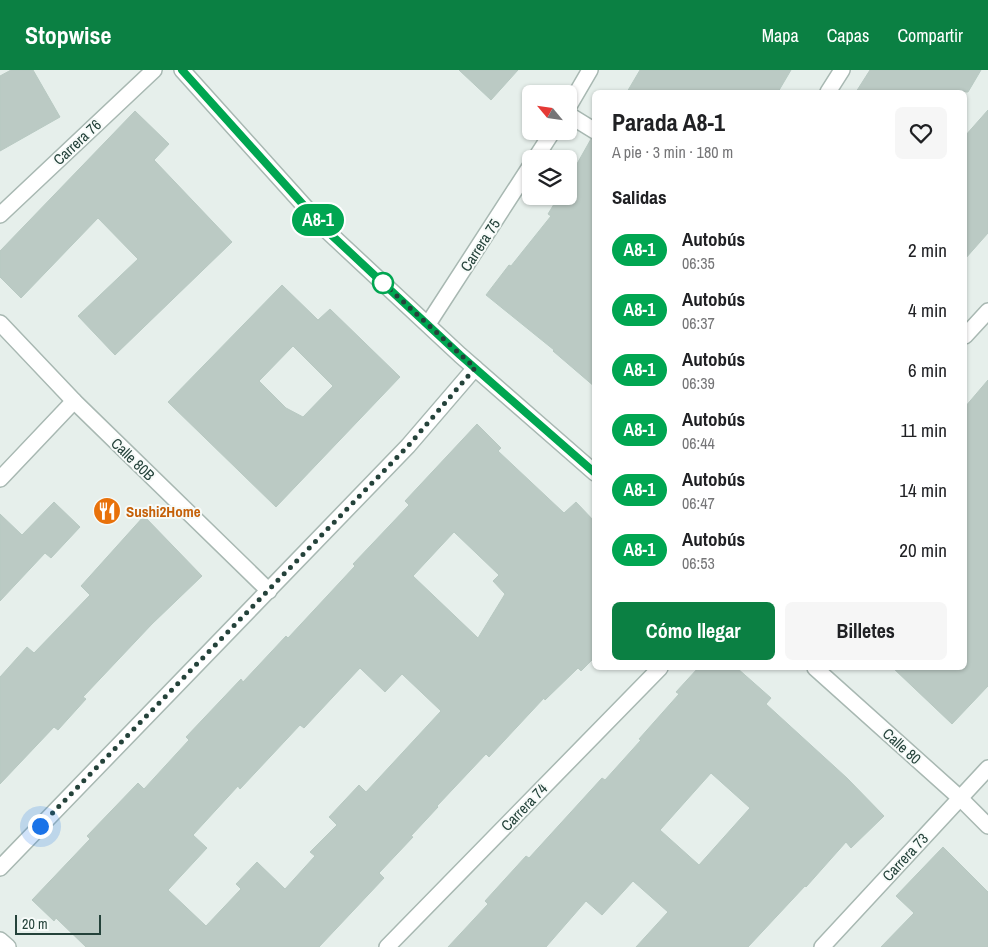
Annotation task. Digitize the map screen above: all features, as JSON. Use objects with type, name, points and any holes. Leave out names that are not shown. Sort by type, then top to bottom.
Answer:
[{"type":"street","name":"Carrera 76","points":[[0,214],[154,70]]},
{"type":"street","points":[[182,70],[326,230],[475,368],[592,470]]},
{"type":"street","points":[[578,91],[590,70]]},
{"type":"street","points":[[829,90],[842,70]]},
{"type":"street","points":[[578,121],[592,129]]},
{"type":"street","name":"Carrera 75","points":[[428,324],[522,179]]},
{"type":"street","points":[[967,334],[988,311]]},
{"type":"street","name":"Calle 80B","points":[[0,323],[74,401],[269,591]]},
{"type":"street","points":[[0,868],[408,446],[475,368]]},
{"type":"street","points":[[0,478],[74,401]]},
{"type":"street","name":"Carrera 74","points":[[387,947],[658,670]]},
{"type":"street","name":"Calle 80","points":[[816,670],[960,798],[988,826]]},
{"type":"street","name":"Carrera 73","points":[[822,947],[988,768]]},
{"type":"street","points":[[0,940],[8,947]]},
{"type":"building","points":[[11,70],[33,70],[60,117],[0,151],[0,76]]},
{"type":"building","points":[[459,70],[518,70],[491,100]]},
{"type":"building","points":[[640,70],[791,70],[779,90],[628,90]]},
{"type":"building","points":[[870,70],[981,70],[968,92],[967,90],[857,90]]},
{"type":"building","points":[[988,110],[988,233],[967,257],[967,134]]},
{"type":"building","points":[[135,111],[169,144],[154,160],[232,242],[115,355],[78,316],[138,259],[98,218],[21,298],[0,277],[0,251]]},
{"type":"building","points":[[592,139],[592,384],[554,350],[486,295],[551,216],[548,214],[554,205],[577,205],[577,164]]},
{"type":"building","points":[[282,285],[318,320],[330,309],[400,377],[276,507],[168,402]],"holes":[[[293,346],[333,386],[303,417],[286,408],[259,381]]]},
{"type":"building","points":[[988,380],[988,686],[952,724],[895,670],[967,670],[967,405]]},
{"type":"building","points":[[477,424],[501,448],[498,451],[564,513],[576,502],[592,519],[592,660],[581,671],[578,668],[545,700],[544,698],[489,757],[486,754],[437,806],[411,836],[413,837],[379,873],[384,878],[319,947],[86,947],[56,918],[54,921],[32,900],[90,839],[87,836],[138,783],[144,789],[189,740],[186,737],[241,679],[243,682],[286,636],[288,638],[355,566],[353,564],[409,505],[405,501]],"holes":[[[454,532],[499,575],[493,581],[505,594],[478,638],[413,576]],[[360,668],[385,692],[402,674],[441,711],[366,792],[359,785],[329,817],[337,825],[310,852],[315,856],[285,889],[257,862],[236,884],[241,889],[206,926],[168,890],[207,848],[193,835],[238,786],[240,789],[300,725],[304,728]]]},
{"type":"building","points":[[54,502],[80,527],[51,558],[45,553],[0,601],[0,514],[22,535]]},
{"type":"building","points":[[144,516],[202,576],[152,624],[83,697],[86,699],[58,730],[54,727],[0,784],[0,677],[27,647],[34,653],[90,595],[81,586]]},
{"type":"building","points":[[696,670],[739,670],[771,698],[766,704],[847,778],[884,816],[851,848],[846,842],[748,947],[636,947],[668,912],[633,881],[602,915],[586,901],[546,947],[448,947],[488,904],[485,901],[526,856],[529,858],[602,778],[605,780],[679,694],[676,692]],"holes":[[[711,773],[750,808],[699,865],[660,830]]]},
{"type":"building","points":[[943,847],[988,892],[988,947],[881,947],[914,913],[896,896]]},
{"type":"bus line","name":"A8-1","points":[[182,70],[326,230],[460,355],[592,470]]},
{"type":"place","name":"Sushi2Home","points":[[107,511]]},
{"type":"route","points":[[40,826],[408,446],[475,368],[383,283]]}]
